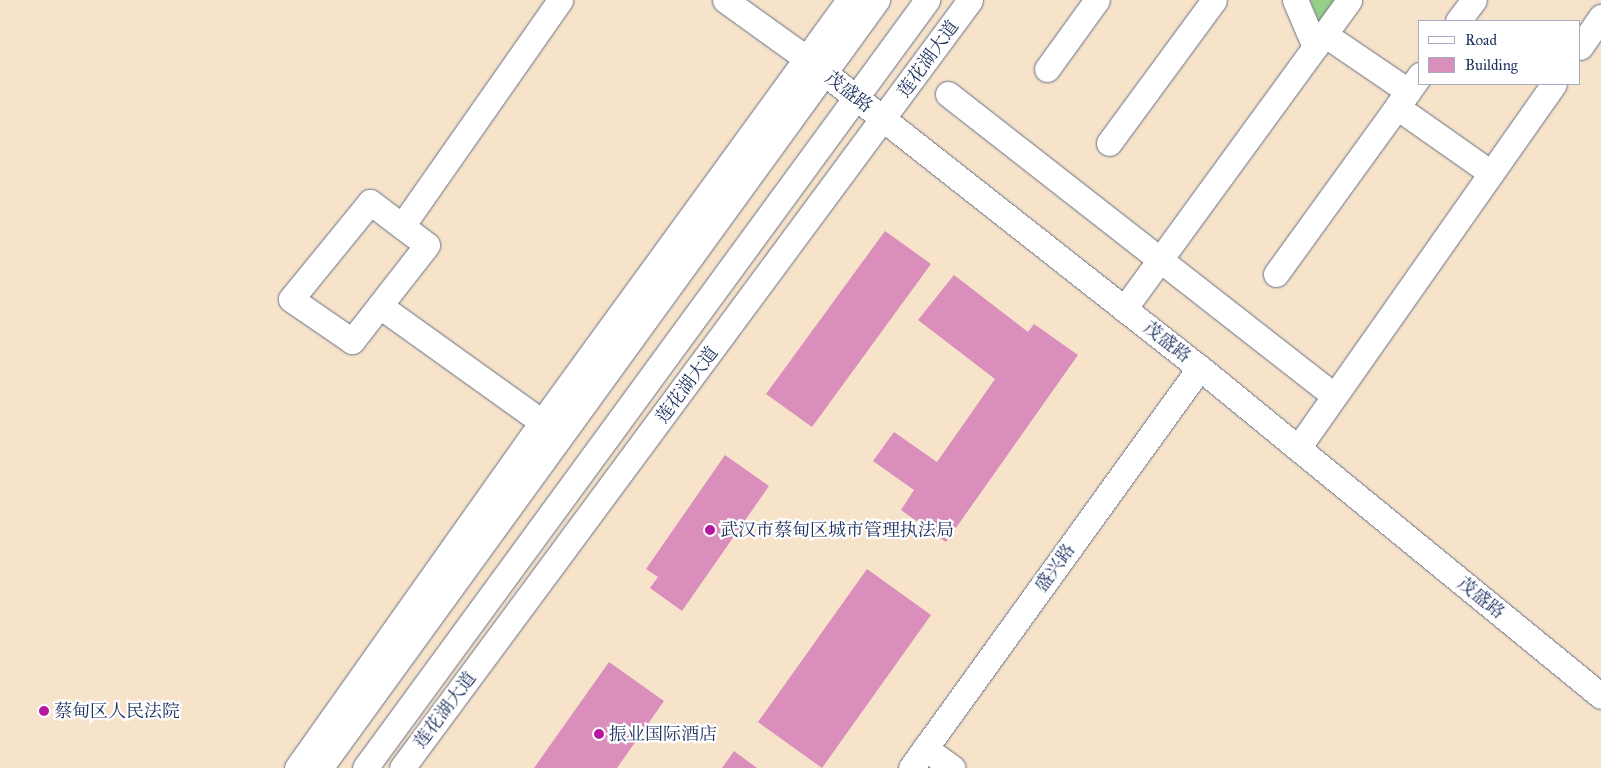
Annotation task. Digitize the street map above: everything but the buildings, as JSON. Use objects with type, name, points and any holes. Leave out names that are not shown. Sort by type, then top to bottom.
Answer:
[{"type":"street","points":[[402,226],[560,0]]},
{"type":"street","name":"茂盛路","points":[[725,0],[816,66],[1200,368],[1601,696]]},
{"type":"street","points":[[320,768],[816,66],[849,0]]},
{"type":"street","points":[[297,768],[542,422],[816,66],[877,0]]},
{"type":"street","name":"莲花湖大道","points":[[365,768],[857,99],[926,0]]},
{"type":"street","name":"莲花湖大道","points":[[402,768],[884,120],[970,0]]},
{"type":"street","points":[[1047,69],[1097,0]]},
{"type":"street","points":[[1109,143],[1214,0]]},
{"type":"street","points":[[1295,0],[1319,41],[1408,91],[1491,173]]},
{"type":"street","points":[[1124,309],[1349,0]]},
{"type":"street","points":[[1459,20],[1474,0]]},
{"type":"street","points":[[1581,46],[1601,16]]},
{"type":"street","points":[[1298,448],[1553,85]]},
{"type":"street","points":[[1276,274],[1408,91]]},
{"type":"street","points":[[948,94],[1334,396]]},
{"type":"street","points":[[370,202],[427,245],[380,306],[352,341],[292,299],[370,202]]},
{"type":"street","points":[[380,306],[542,422]]},
{"type":"street","name":"盛兴路","points":[[911,768],[1200,368]]},
{"type":"street","points":[[925,748],[953,768]]},
{"type":"green space","points":[[1310,0],[1337,0],[1320,23]]},
{"type":"place","name":"武汉市蔡甸区城市管理执法局","points":[[710,530]]},
{"type":"place","name":"蔡甸区人民法院","points":[[44,711]]},
{"type":"place","name":"振业国际酒店","points":[[599,734]]}]
